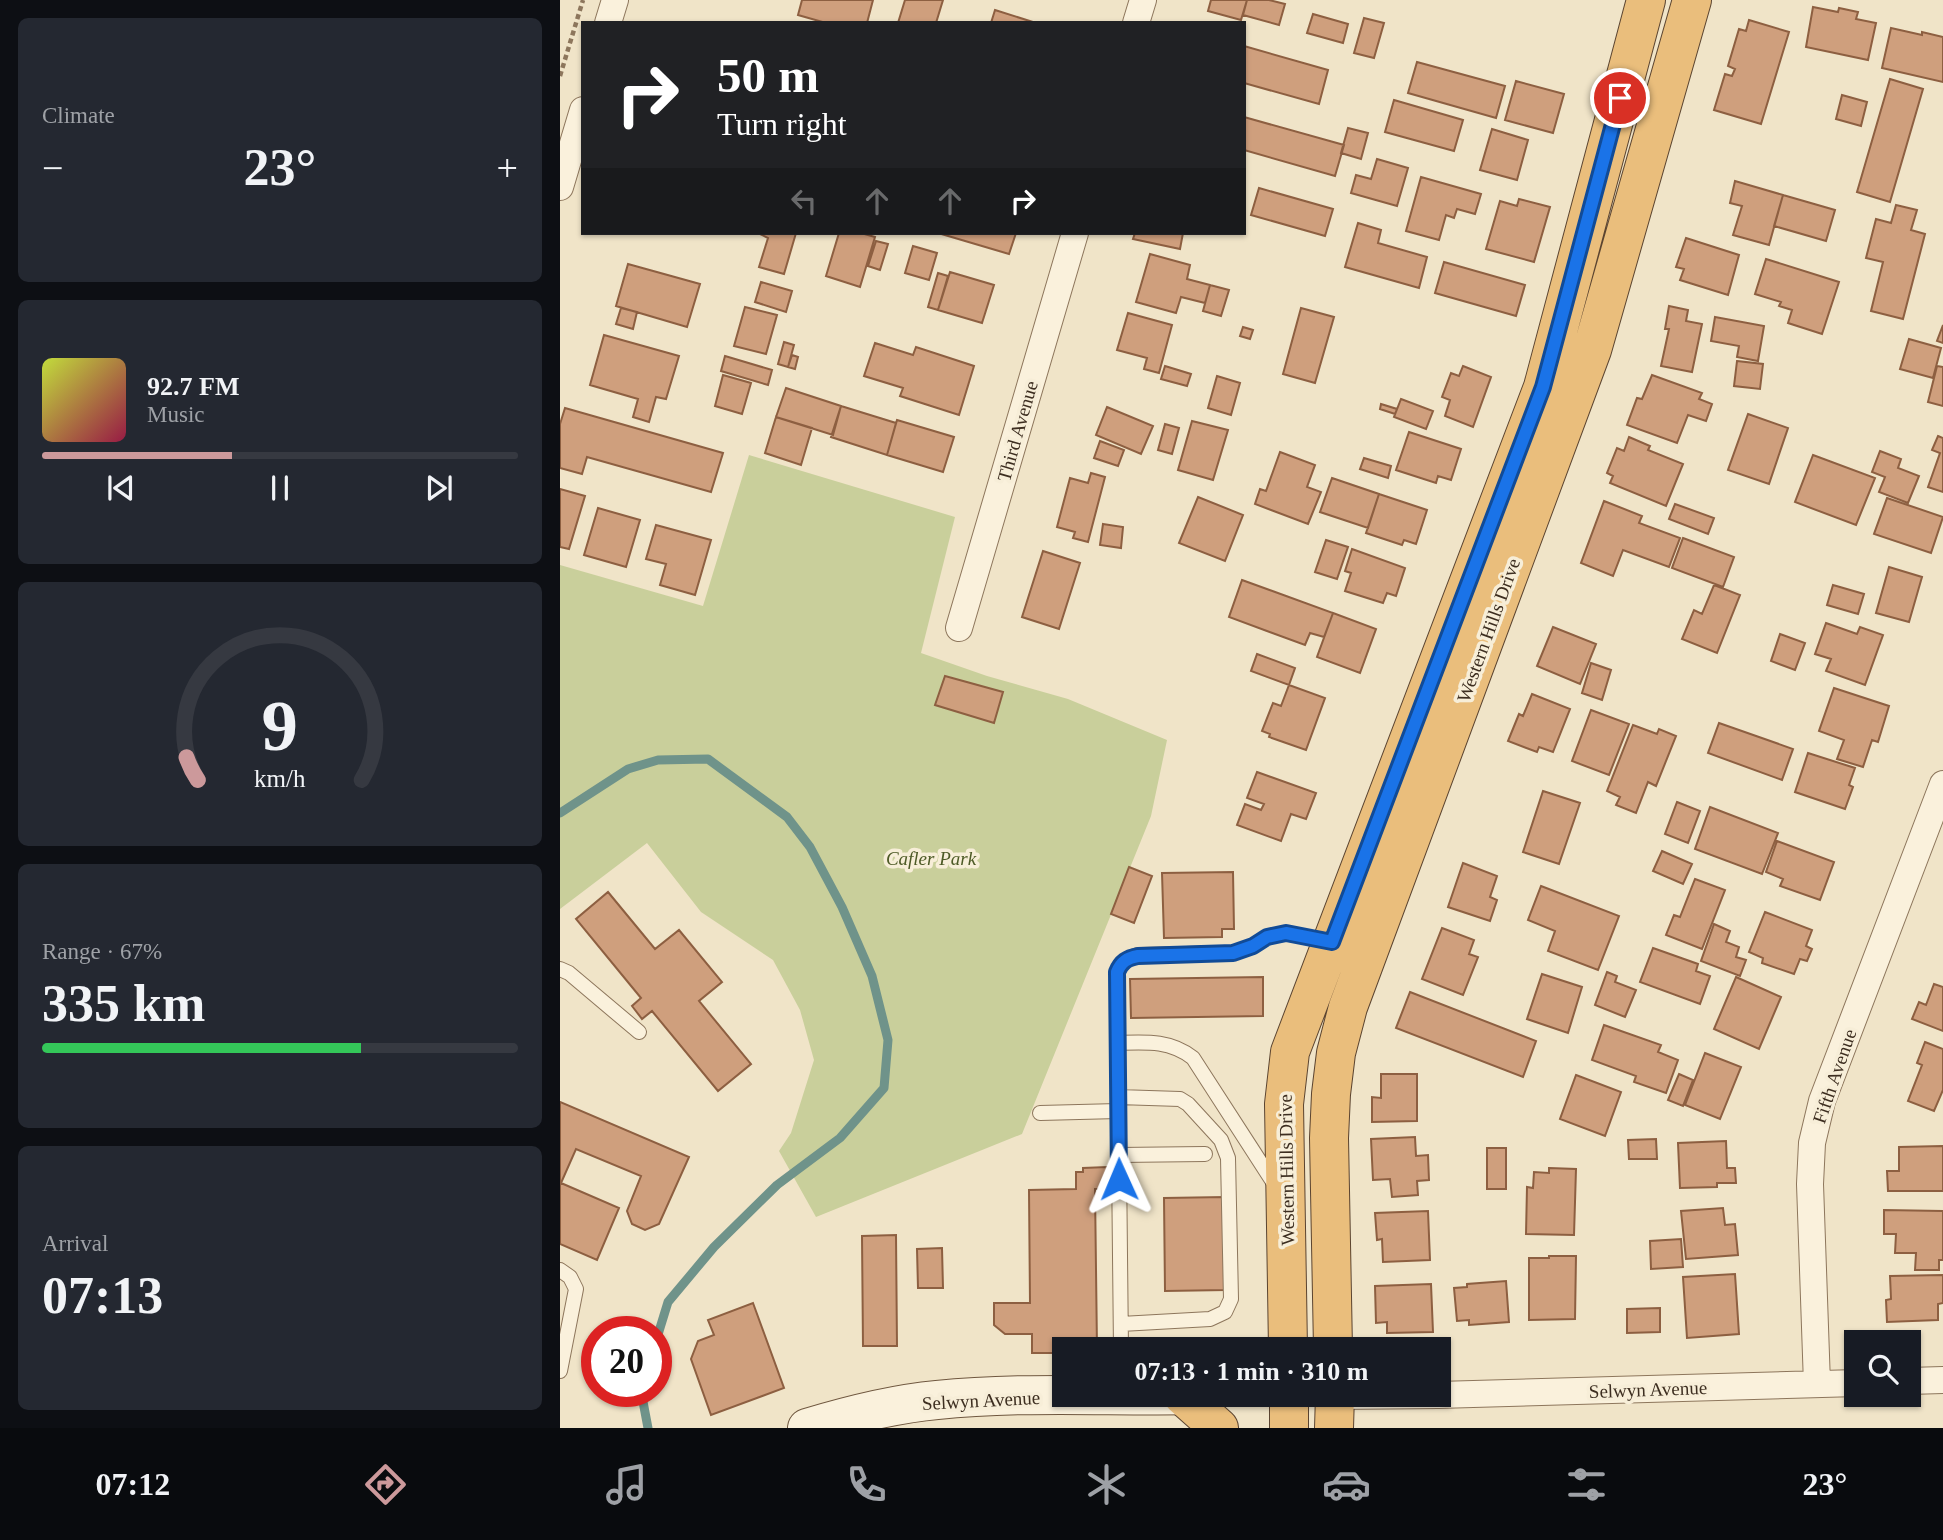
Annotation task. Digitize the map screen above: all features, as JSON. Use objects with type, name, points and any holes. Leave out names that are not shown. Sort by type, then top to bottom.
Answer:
[{"type":"highway","points":[[1621,0],[1636,38]]},
{"type":"highway","name":"Western Hills Drive","points":[[1288,1337],[1284,1104],[1290,1052],[1543,387],[1646,0]]},
{"type":"highway","name":"Western Hills Drive","points":[[1333,1337],[1329,1138],[1331,1094],[1336,1053],[1348,1007],[1592,350],[1692,0]]},
{"type":"highway","points":[[1195,1407],[1219,1428]]},
{"type":"highway","points":[[1289,1407],[1289,1428]]},
{"type":"main road","name":"Selwyn Avenue","points":[[807,1428],[853,1415],[937,1400],[1052,1396]]},
{"type":"street","points":[[609,21],[615,0]]},
{"type":"street","points":[[1137,21],[1143,0]]},
{"type":"street","points":[[560,187],[581,117]]},
{"type":"street","name":"Third Avenue","points":[[959,628],[1074,235]]},
{"type":"street","name":"Fifth Avenue","points":[[1817,1384],[1810,1184],[1812,1143],[1822,1101],[1943,784]]},
{"type":"street","points":[[1921,1381],[1943,1380]]},
{"type":"street","name":"Selwyn Avenue","points":[[1451,1395],[1844,1383]]},
{"type":"lane","points":[[1121,1337],[1117,972],[1120,965],[1128,958],[1138,956],[1233,953],[1253,946],[1267,937],[1286,933],[1332,942]]},
{"type":"lane","points":[[560,969],[569,973],[639,1032]]},
{"type":"lane","points":[[1118,1043],[1168,1044],[1193,1058],[1287,1204]]},
{"type":"lane","points":[[1040,1113],[1180,1099],[1188,1104],[1224,1145],[1228,1158],[1231,1299],[1225,1312],[1200,1321],[1121,1324]]},
{"type":"lane","points":[[1119,1155],[1205,1154]]},
{"type":"lane","points":[[560,1270],[570,1277],[576,1289],[560,1371]]},
{"type":"path","points":[[560,76],[583,0]]},
{"type":"green space","name":"Cafler Park","points":[[749,455],[955,517],[921,653],[987,676],[1068,699],[1167,740],[1151,816],[1022,1134],[816,1217],[779,1151],[791,1133],[814,1060],[800,1010],[773,960],[701,912],[647,843],[560,909],[560,565],[703,606]]},
{"type":"building","points":[[802,0],[873,0],[868,21],[819,21],[798,15]]},
{"type":"building","points":[[905,0],[943,0],[937,21],[899,21]]},
{"type":"building","points":[[1211,0],[1247,0],[1241,20],[1208,11]]},
{"type":"building","points":[[1247,0],[1269,0],[1285,4],[1279,25],[1243,15]]},
{"type":"building","points":[[1813,7],[1838,12],[1839,8],[1858,12],[1856,19],[1876,23],[1868,60],[1806,47]]},
{"type":"building","points":[[995,10],[1030,21],[992,21]]},
{"type":"building","points":[[1313,14],[1348,24],[1343,43],[1307,33]]},
{"type":"building","points":[[1364,18],[1384,23],[1374,58],[1354,53]]},
{"type":"building","points":[[1749,20],[1789,32],[1761,124],[1714,110],[1725,74],[1732,76],[1735,69],[1728,66],[1739,29],[1746,31]]},
{"type":"building","points":[[1891,28],[1943,37],[1943,82],[1882,68]]},
{"type":"building","points":[[1246,47],[1328,70],[1319,104],[1246,84]]},
{"type":"building","points":[[1417,62],[1505,86],[1496,118],[1408,93]]},
{"type":"building","points":[[1890,79],[1923,89],[1890,202],[1857,192]]},
{"type":"building","points":[[1516,81],[1564,94],[1553,133],[1505,120]]},
{"type":"building","points":[[1842,95],[1867,102],[1861,126],[1836,119]]},
{"type":"building","points":[[1394,100],[1463,120],[1454,151],[1385,132]]},
{"type":"building","points":[[1246,118],[1344,145],[1335,176],[1246,151]]},
{"type":"building","points":[[1348,128],[1368,133],[1361,159],[1341,153]]},
{"type":"building","points":[[1492,129],[1528,140],[1517,180],[1480,170]]},
{"type":"building","points":[[1377,159],[1408,168],[1397,206],[1351,193],[1356,175],[1371,179]]},
{"type":"building","points":[[1421,177],[1481,194],[1475,214],[1457,209],[1454,218],[1446,215],[1439,240],[1406,231]]},
{"type":"building","points":[[1735,181],[1783,195],[1769,245],[1733,235],[1742,206],[1730,203]]},
{"type":"building","points":[[1259,188],[1333,209],[1325,236],[1251,215]]},
{"type":"building","points":[[1783,195],[1835,210],[1826,241],[1774,226]]},
{"type":"building","points":[[1519,199],[1550,207],[1534,262],[1486,249],[1500,201],[1517,206]]},
{"type":"building","points":[[1896,205],[1917,210],[1911,230],[1925,234],[1903,319],[1871,311],[1883,262],[1866,258],[1876,219],[1891,223]]},
{"type":"building","points":[[1358,223],[1381,230],[1378,243],[1427,257],[1419,288],[1345,267]]},
{"type":"building","points":[[762,235],[795,235],[784,274],[759,267],[768,238]]},
{"type":"building","points":[[838,235],[875,237],[860,287],[826,276]]},
{"type":"building","points":[[945,235],[1015,235],[1009,254]]},
{"type":"building","points":[[1134,235],[1183,235],[1180,249],[1133,239]]},
{"type":"building","points":[[1686,238],[1739,255],[1728,295],[1680,280],[1684,269],[1676,267]]},
{"type":"building","points":[[876,241],[888,244],[880,270],[868,266]]},
{"type":"building","points":[[913,246],[937,253],[929,280],[905,273]]},
{"type":"building","points":[[1150,254],[1190,265],[1187,279],[1210,285],[1205,303],[1181,297],[1176,313],[1136,302]]},
{"type":"building","points":[[1766,259],[1839,282],[1822,334],[1788,323],[1792,310],[1779,306],[1781,302],[1755,294]]},
{"type":"building","points":[[1444,262],[1525,285],[1516,316],[1435,293]]},
{"type":"building","points":[[628,264],[700,284],[687,327],[616,306]]},
{"type":"building","points":[[950,272],[994,285],[982,323],[938,310]]},
{"type":"building","points":[[938,273],[948,276],[938,310],[928,307]]},
{"type":"building","points":[[761,282],[792,291],[786,312],[755,302]]},
{"type":"building","points":[[1210,285],[1229,290],[1221,316],[1203,311]]},
{"type":"building","points":[[1669,306],[1688,310],[1686,321],[1702,324],[1692,372],[1661,366],[1669,329],[1665,329]]},
{"type":"building","points":[[745,307],[777,315],[766,354],[734,346]]},
{"type":"building","points":[[621,308],[637,312],[633,329],[616,324]]},
{"type":"building","points":[[1301,308],[1334,317],[1315,383],[1283,374]]},
{"type":"building","points":[[1128,313],[1172,325],[1159,373],[1144,369],[1147,358],[1117,350]]},
{"type":"building","points":[[1715,317],[1764,326],[1758,361],[1737,357],[1739,346],[1711,341]]},
{"type":"building","points":[[1943,325],[1943,343],[1937,341]]},
{"type":"building","points":[[1243,327],[1253,330],[1250,339],[1240,336]]},
{"type":"building","points":[[604,335],[679,356],[666,399],[656,397],[649,422],[633,417],[638,399],[590,385]]},
{"type":"building","points":[[1909,339],[1941,348],[1933,378],[1900,369]]},
{"type":"building","points":[[784,342],[794,345],[788,367],[778,364]]},
{"type":"building","points":[[875,343],[913,355],[916,347],[974,366],[959,415],[900,396],[903,388],[864,376]]},
{"type":"building","points":[[792,355],[798,357],[795,369],[788,367]]},
{"type":"building","points":[[725,356],[772,370],[768,385],[721,371]]},
{"type":"building","points":[[1737,361],[1763,364],[1760,389],[1734,386]]},
{"type":"building","points":[[1165,366],[1191,374],[1187,386],[1161,379]]},
{"type":"building","points":[[1463,366],[1491,377],[1473,427],[1445,416],[1450,400],[1442,397],[1451,373],[1459,376]]},
{"type":"building","points":[[1937,366],[1943,367],[1943,406],[1928,402]]},
{"type":"building","points":[[723,375],[751,383],[742,414],[715,406]]},
{"type":"building","points":[[1652,375],[1702,393],[1699,399],[1712,404],[1706,421],[1688,415],[1677,443],[1627,425],[1637,398],[1642,399]]},
{"type":"building","points":[[1217,376],[1240,383],[1231,415],[1208,408]]},
{"type":"building","points":[[786,388],[841,406],[833,435],[776,417]]},
{"type":"building","points":[[1401,399],[1433,411],[1426,429],[1394,417]]},
{"type":"building","points":[[1381,404],[1397,409],[1395,414],[1380,409]]},
{"type":"building","points":[[841,406],[896,423],[887,455],[831,437]]},
{"type":"building","points":[[1107,407],[1153,426],[1141,454],[1096,435]]},
{"type":"building","points":[[565,408],[723,453],[711,492],[587,457],[582,474],[560,468],[560,424]]},
{"type":"building","points":[[1748,414],[1788,428],[1769,484],[1728,470]]},
{"type":"building","points":[[776,417],[812,428],[801,465],[765,453]]},
{"type":"building","points":[[897,420],[954,437],[943,472],[887,455]]},
{"type":"building","points":[[1192,421],[1228,430],[1213,480],[1178,470]]},
{"type":"building","points":[[1165,424],[1179,428],[1172,454],[1158,450]]},
{"type":"building","points":[[1409,432],[1461,449],[1451,480],[1438,476],[1436,483],[1396,470]]},
{"type":"building","points":[[1938,436],[1943,438],[1943,492],[1928,487],[1940,453],[1932,450]]},
{"type":"building","points":[[1629,437],[1650,446],[1648,450],[1683,464],[1666,506],[1610,483],[1613,476],[1607,473],[1617,448],[1624,451]]},
{"type":"building","points":[[1100,441],[1124,450],[1118,466],[1094,458]]},
{"type":"building","points":[[1880,451],[1901,459],[1898,468],[1919,476],[1908,503],[1879,492],[1885,477],[1872,472]]},
{"type":"building","points":[[1280,452],[1315,465],[1307,487],[1321,492],[1308,524],[1255,504],[1260,489],[1266,491]]},
{"type":"building","points":[[1813,455],[1875,478],[1856,525],[1795,502]]},
{"type":"building","points":[[1364,458],[1391,466],[1388,478],[1360,469]]},
{"type":"building","points":[[1091,473],[1105,477],[1088,542],[1073,538],[1075,532],[1057,527],[1070,478],[1088,483]]},
{"type":"building","points":[[1332,478],[1379,494],[1368,528],[1320,512]]},
{"type":"building","points":[[560,489],[585,496],[569,549],[560,547]]},
{"type":"building","points":[[1379,494],[1427,510],[1416,544],[1404,540],[1402,545],[1366,533]]},
{"type":"building","points":[[1198,497],[1243,515],[1225,561],[1179,543]]},
{"type":"building","points":[[1887,498],[1943,517],[1931,553],[1874,534]]},
{"type":"building","points":[[1604,501],[1642,516],[1639,523],[1680,538],[1669,567],[1623,550],[1613,576],[1581,563]]},
{"type":"building","points":[[1675,504],[1714,518],[1708,534],[1669,519]]},
{"type":"building","points":[[598,508],[640,520],[626,567],[584,555]]},
{"type":"building","points":[[1103,524],[1123,527],[1121,548],[1100,545]]},
{"type":"building","points":[[656,525],[711,540],[695,595],[660,585],[666,564],[646,559]]},
{"type":"building","points":[[1683,538],[1734,557],[1723,587],[1672,568]]},
{"type":"building","points":[[1326,540],[1348,547],[1337,579],[1315,572]]},
{"type":"building","points":[[1352,549],[1405,568],[1396,596],[1387,593],[1383,603],[1345,591],[1351,573],[1345,571]]},
{"type":"building","points":[[1043,551],[1080,563],[1059,629],[1022,617]]},
{"type":"building","points":[[1889,567],[1922,577],[1909,622],[1876,613]]},
{"type":"building","points":[[1242,580],[1333,613],[1324,637],[1310,633],[1305,645],[1229,617]]},
{"type":"building","points":[[1714,585],[1740,595],[1717,653],[1682,639],[1694,610],[1702,614]]},
{"type":"building","points":[[1833,585],[1864,594],[1858,614],[1827,605]]},
{"type":"building","points":[[1333,613],[1376,629],[1360,673],[1317,657]]},
{"type":"building","points":[[1826,623],[1857,634],[1860,627],[1883,635],[1865,685],[1826,671],[1831,659],[1815,654]]},
{"type":"building","points":[[1553,627],[1596,644],[1580,684],[1537,666]]},
{"type":"building","points":[[1780,634],[1805,643],[1795,670],[1771,661]]},
{"type":"building","points":[[1257,654],[1295,668],[1289,685],[1251,671]]},
{"type":"building","points":[[1591,663],[1611,670],[1602,700],[1582,693]]},
{"type":"building","points":[[945,676],[1003,692],[994,723],[935,705]]},
{"type":"building","points":[[1289,685],[1325,698],[1306,750],[1269,737],[1270,734],[1262,731],[1273,703],[1281,706]]},
{"type":"building","points":[[1834,688],[1889,706],[1878,742],[1872,740],[1863,767],[1837,759],[1844,740],[1819,731]]},
{"type":"building","points":[[1532,694],[1570,709],[1553,752],[1539,747],[1537,752],[1508,741],[1519,714],[1523,716]]},
{"type":"building","points":[[1591,710],[1629,724],[1609,775],[1572,761]]},
{"type":"building","points":[[1719,723],[1793,749],[1782,780],[1708,753]]},
{"type":"building","points":[[1633,725],[1657,734],[1659,729],[1676,736],[1656,786],[1648,782],[1636,813],[1616,805],[1620,797],[1607,791]]},
{"type":"building","points":[[1808,753],[1855,768],[1849,785],[1853,787],[1845,809],[1795,792]]},
{"type":"building","points":[[1257,772],[1316,793],[1306,819],[1291,814],[1281,841],[1237,825],[1245,804],[1261,810],[1264,804],[1247,798]]},
{"type":"building","points":[[1543,791],[1580,803],[1559,864],[1523,852]]},
{"type":"building","points":[[1677,802],[1700,811],[1688,843],[1665,834]]},
{"type":"building","points":[[1710,807],[1778,833],[1762,874],[1695,849]]},
{"type":"building","points":[[1777,841],[1834,862],[1820,900],[1780,886],[1783,879],[1766,872]]},
{"type":"building","points":[[1662,851],[1692,864],[1683,884],[1653,871]]},
{"type":"building","points":[[1463,863],[1497,876],[1490,897],[1497,900],[1490,921],[1448,907]]},
{"type":"building","points":[[1129,867],[1152,876],[1134,923],[1111,914]]},
{"type":"building","points":[[1233,872],[1234,929],[1222,929],[1222,937],[1164,938],[1162,873]]},
{"type":"building","points":[[1695,879],[1725,890],[1702,949],[1666,935],[1674,915],[1680,917]]},
{"type":"building","points":[[1541,886],[1619,916],[1598,970],[1548,951],[1555,931],[1528,920]]},
{"type":"building","points":[[608,892],[655,949],[679,930],[722,982],[699,1001],[751,1064],[718,1091],[652,1011],[642,1019],[632,1006],[641,998],[576,919]]},
{"type":"building","points":[[1765,912],[1812,930],[1806,946],[1812,949],[1807,961],[1800,959],[1794,974],[1762,963],[1763,958],[1749,952]]},
{"type":"building","points":[[1714,924],[1730,931],[1726,942],[1739,947],[1736,957],[1746,960],[1740,976],[1701,961]]},
{"type":"building","points":[[1442,928],[1474,940],[1469,954],[1478,957],[1463,995],[1422,979]]},
{"type":"building","points":[[1653,948],[1698,964],[1696,971],[1710,976],[1700,1004],[1640,982]]},
{"type":"building","points":[[1607,972],[1617,976],[1615,982],[1636,990],[1625,1017],[1595,1005]]},
{"type":"building","points":[[1542,974],[1582,987],[1568,1033],[1527,1019]]},
{"type":"building","points":[[1263,977],[1263,1016],[1131,1018],[1130,979]]},
{"type":"building","points":[[1736,977],[1781,997],[1759,1049],[1714,1029]]},
{"type":"building","points":[[1934,984],[1943,987],[1943,1031],[1912,1019],[1919,1002],[1926,1005]]},
{"type":"building","points":[[1410,992],[1536,1041],[1523,1077],[1396,1028]]},
{"type":"building","points":[[1604,1025],[1661,1045],[1658,1052],[1678,1060],[1666,1093],[1634,1082],[1636,1076],[1592,1060]]},
{"type":"building","points":[[1925,1042],[1943,1049],[1943,1090],[1934,1111],[1908,1101],[1922,1065],[1917,1063]]},
{"type":"building","points":[[1705,1053],[1741,1067],[1720,1119],[1685,1105]]},
{"type":"building","points":[[1381,1074],[1417,1074],[1417,1121],[1372,1122],[1372,1097],[1381,1098]]},
{"type":"building","points":[[1679,1074],[1693,1080],[1683,1106],[1668,1100]]},
{"type":"building","points":[[1576,1075],[1621,1092],[1605,1136],[1560,1119]]},
{"type":"building","points":[[560,1102],[689,1157],[659,1224],[645,1230],[632,1224],[627,1211],[641,1176],[576,1149],[561,1183],[619,1208],[597,1260],[560,1244]]},
{"type":"building","points":[[1415,1137],[1416,1156],[1428,1155],[1429,1180],[1417,1181],[1418,1195],[1392,1197],[1390,1179],[1373,1180],[1371,1139]]},
{"type":"building","points":[[1656,1139],[1657,1159],[1629,1159],[1628,1140]]},
{"type":"building","points":[[1726,1141],[1727,1168],[1735,1168],[1736,1183],[1717,1183],[1717,1187],[1680,1188],[1678,1143]]},
{"type":"building","points":[[1943,1146],[1943,1191],[1888,1191],[1887,1171],[1899,1171],[1899,1147]]},
{"type":"building","points":[[1487,1148],[1506,1148],[1506,1189],[1487,1189]]},
{"type":"building","points":[[1107,1167],[1107,1189],[1095,1189],[1097,1337],[1052,1337],[1052,1353],[1032,1353],[1032,1334],[1005,1334],[994,1325],[994,1303],[1030,1303],[1029,1190],[1076,1189],[1076,1172],[1083,1172],[1083,1168]]},
{"type":"building","points":[[1549,1168],[1576,1169],[1574,1235],[1526,1234],[1527,1187],[1533,1188],[1534,1172],[1549,1173]]},
{"type":"building","points":[[1225,1197],[1226,1290],[1165,1291],[1164,1198]]},
{"type":"building","points":[[1723,1208],[1725,1225],[1735,1224],[1738,1255],[1686,1259],[1681,1211]]},
{"type":"building","points":[[1884,1210],[1943,1211],[1943,1260],[1939,1260],[1939,1270],[1915,1270],[1916,1253],[1895,1253],[1896,1234],[1884,1234]]},
{"type":"building","points":[[1428,1211],[1430,1260],[1383,1262],[1382,1239],[1377,1240],[1375,1213]]},
{"type":"building","points":[[896,1235],[897,1346],[863,1346],[862,1236]]},
{"type":"building","points":[[1681,1239],[1683,1267],[1651,1269],[1650,1241]]},
{"type":"building","points":[[942,1248],[943,1288],[918,1288],[917,1249]]},
{"type":"building","points":[[1576,1256],[1575,1319],[1529,1320],[1529,1258]]},
{"type":"building","points":[[1735,1274],[1739,1334],[1687,1338],[1683,1277]]},
{"type":"building","points":[[1943,1275],[1943,1303],[1938,1304],[1938,1320],[1887,1322],[1886,1300],[1891,1299],[1890,1276]]},
{"type":"building","points":[[1506,1281],[1509,1322],[1469,1325],[1469,1320],[1457,1321],[1454,1288],[1467,1287],[1467,1284]]},
{"type":"building","points":[[1431,1284],[1433,1332],[1387,1333],[1387,1322],[1376,1323],[1375,1286]]},
{"type":"building","points":[[753,1303],[784,1388],[711,1415],[691,1359],[698,1341],[714,1335],[708,1320]]},
{"type":"building","points":[[1660,1308],[1660,1332],[1627,1333],[1627,1309]]},
{"type":"waterway","points":[[560,813],[628,769],[658,760],[708,759],[787,817],[810,847],[842,907],[872,976],[888,1040],[884,1088],[840,1138],[777,1185],[714,1247],[668,1302],[664,1316]]},
{"type":"waterway","points":[[644,1407],[648,1428]]},
{"type":"route","points":[[1119,1179],[1117,972],[1120,965],[1128,958],[1138,956],[1233,953],[1276,934],[1286,933],[1332,942],[1543,387],[1620,98]]}]
